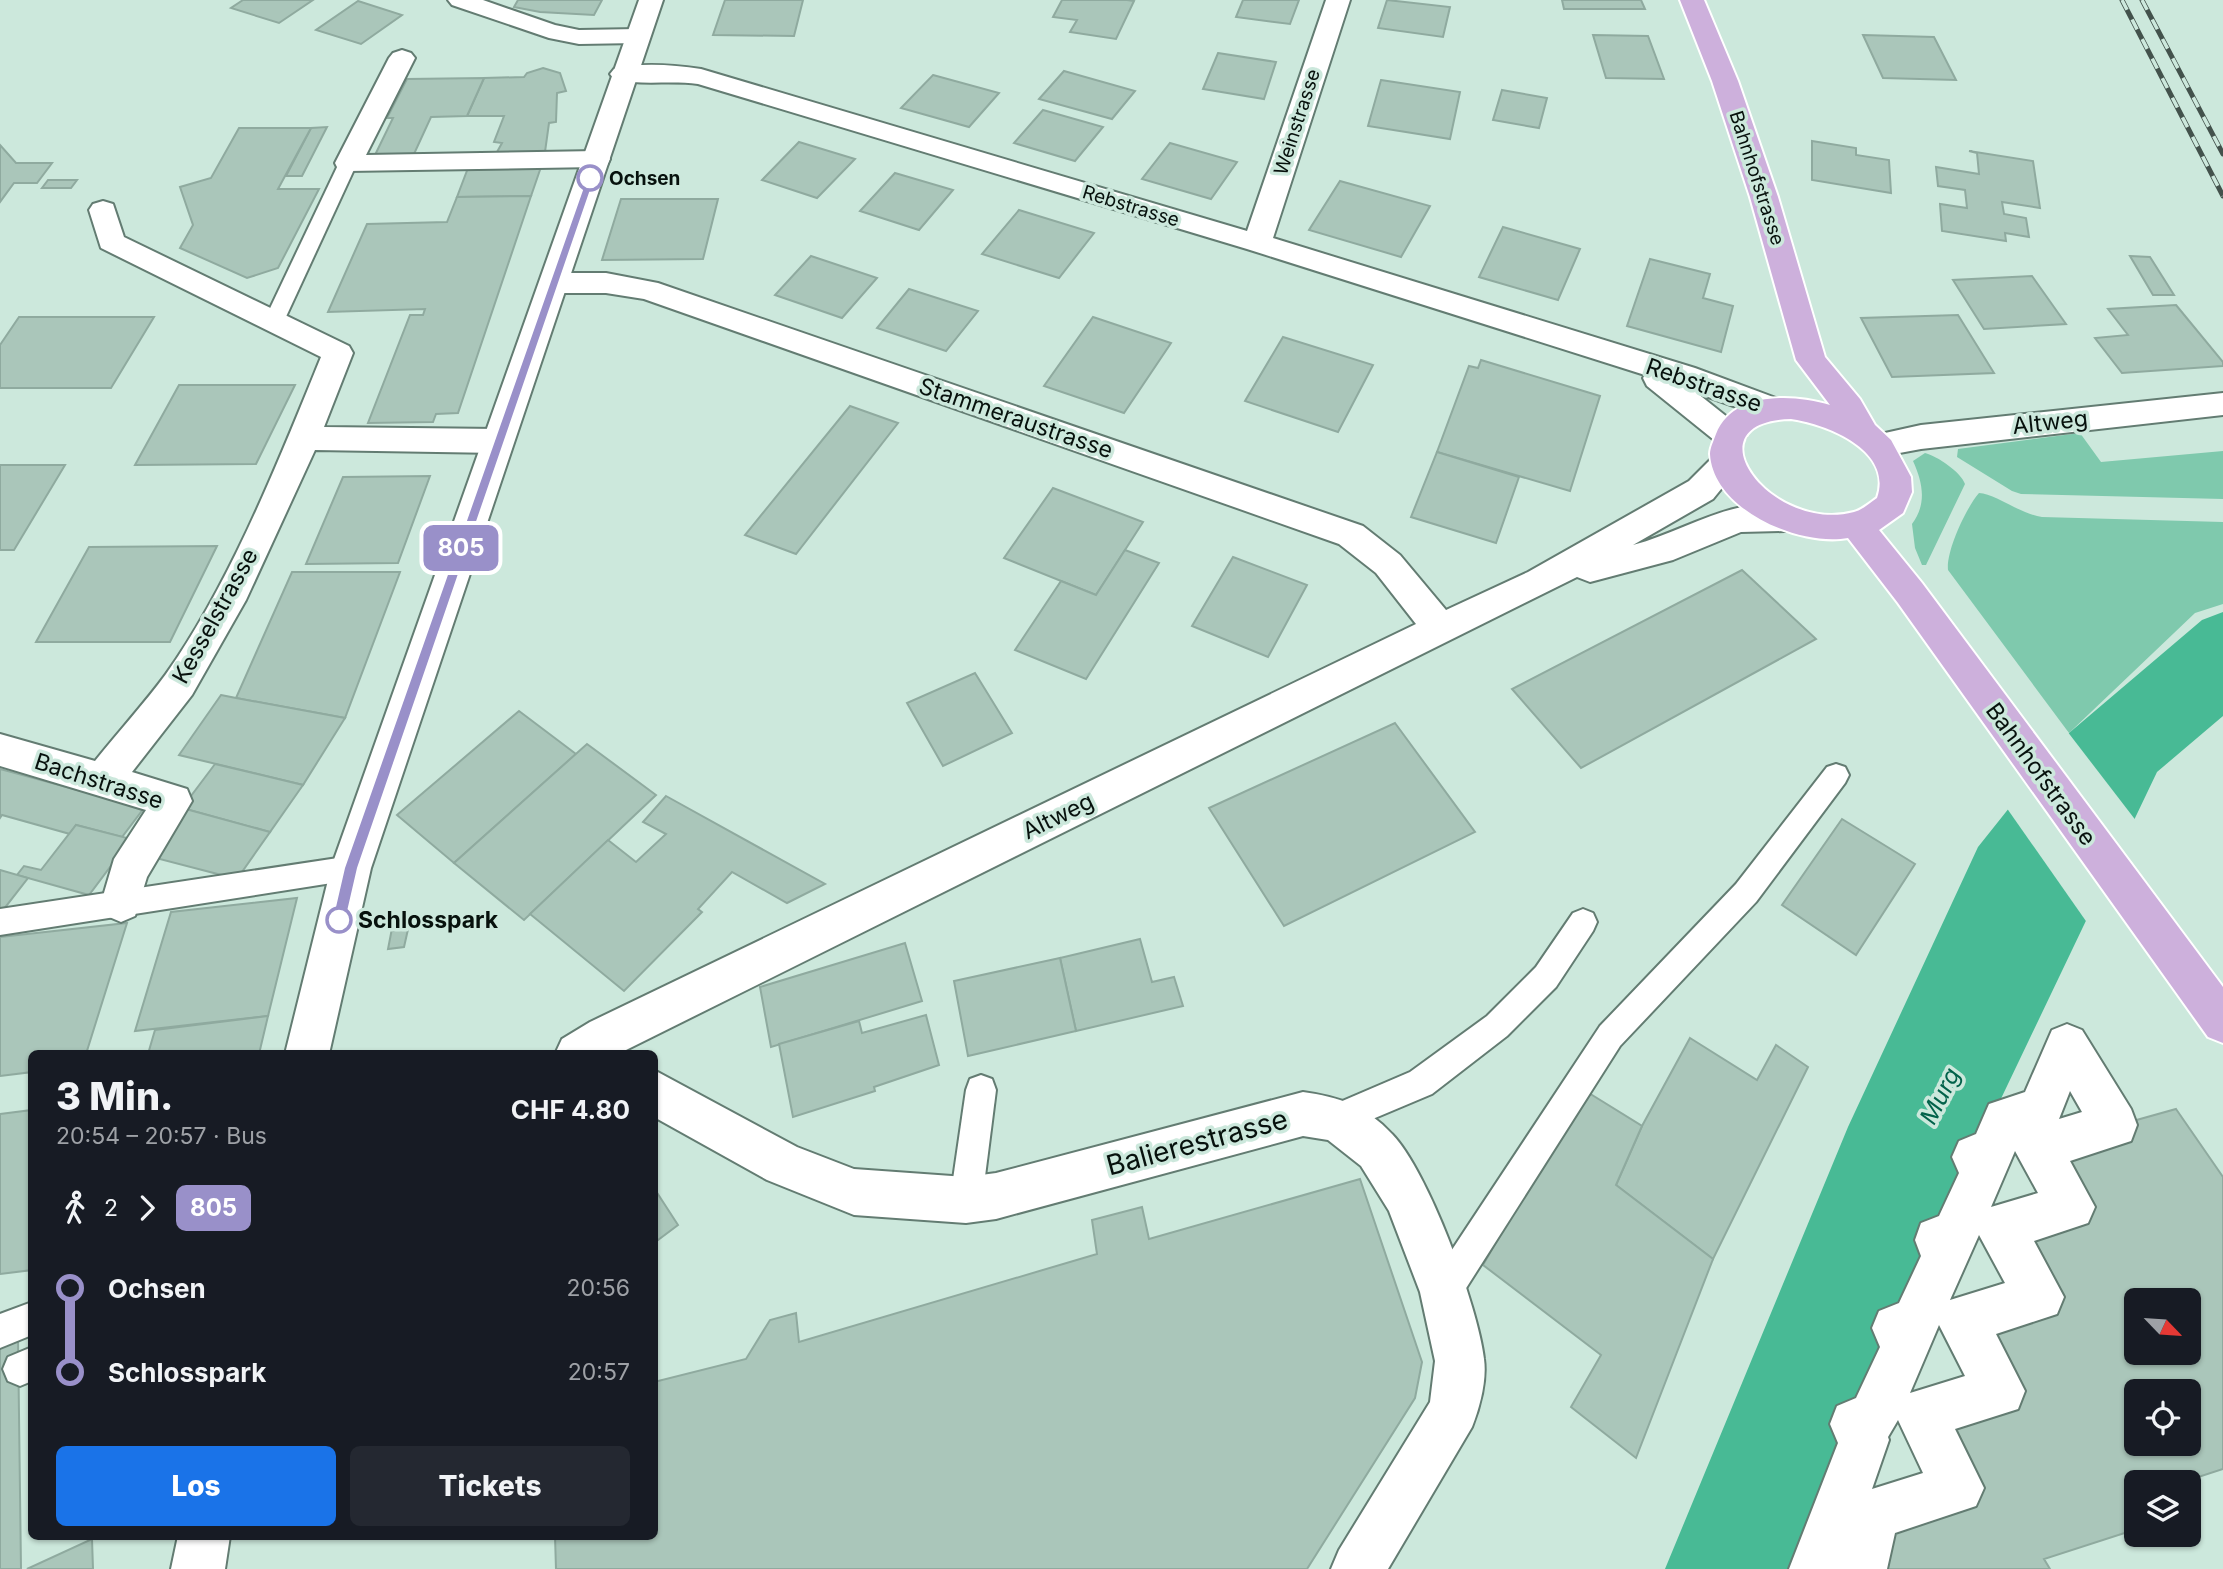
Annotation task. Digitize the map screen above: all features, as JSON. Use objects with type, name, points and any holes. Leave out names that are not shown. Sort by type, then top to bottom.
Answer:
[{"type":"main road","name":"Bahnhofstrasse","points":[[1692,0],[1729,93],[1765,197],[1811,360],[1870,438]]},
{"type":"main road","points":[[1782,409],[1811,360]]},
{"type":"main road","points":[[1782,409],[1827,414],[1870,438],[1892,464],[1897,484],[1893,503],[1879,517],[1857,526],[1809,526],[1785,518],[1762,506],[1744,491],[1733,477],[1729,449],[1739,423],[1754,414],[1782,409]]},
{"type":"main road","name":"Bahnhofstrasse","points":[[1857,526],[1910,593],[2214,1010]]},
{"type":"street","points":[[460,0],[549,31],[579,37],[638,36]]},
{"type":"street","points":[[308,1050],[351,868],[555,283],[650,0]]},
{"type":"street","name":"Weinstrasse","points":[[1257,243],[1338,0]]},
{"type":"street","points":[[402,58],[348,163],[597,159]]},
{"type":"street","name":"Rebstrasse","points":[[623,74],[675,73],[701,77],[1257,243],[1782,409]]},
{"type":"street","name":"Kesselstrasse","points":[[103,211],[111,242],[338,353],[304,439],[234,590],[179,684],[104,779]]},
{"type":"street","name":"Stammeraustrasse","points":[[555,283],[606,283],[648,290],[1351,535],[1388,564],[1440,628]]},
{"type":"street","name":"Rebstrasse","points":[[1635,362],[1672,388],[1729,449]]},
{"type":"street","name":"Altweg","points":[[1870,438],[1934,435],[2223,404]]},
{"type":"street","points":[[304,439],[498,441]]},
{"type":"street","name":"Altweg","points":[[600,1048],[1440,628],[1540,582],[1701,491],[1729,449]]},
{"type":"street","name":"Altweg","points":[[1540,582],[1661,551],[1738,519],[1785,518]]},
{"type":"street","name":"Bachstrasse","points":[[0,750],[173,801],[128,872],[121,903]]},
{"type":"street","points":[[1816,1569],[1864,1440],[1855,1424],[1873,1418],[1906,1345],[1896,1328],[1914,1325],[1946,1256],[1938,1240],[1954,1237],[1984,1171],[1975,1157],[1990,1156],[2005,1120],[2040,1111],[2067,1045],[2115,1125],[2036,1148],[2072,1207],[1999,1227],[2040,1297],[1961,1320],[2000,1391],[1920,1415],[1958,1488],[1874,1514],[1860,1569]]},
{"type":"street","name":"Balierestrasse","points":[[658,1095],[783,1164],[854,1192],[966,1200],[996,1196],[1303,1114],[1337,1119],[1377,1150],[1407,1197],[1444,1292],[1460,1361],[1454,1409],[1358,1569]]},
{"type":"street","points":[[198,1569],[203,1540]]},
{"type":"lane","points":[[274,321],[348,163]]},
{"type":"lane","points":[[1444,1292],[1610,1036],[1746,893],[1836,775]]},
{"type":"lane","points":[[0,922],[351,868]]},
{"type":"lane","points":[[1337,1119],[1421,1083],[1497,1026],[1546,977],[1583,922]]},
{"type":"lane","points":[[966,1200],[981,1090]]},
{"type":"lane","points":[[0,1331],[28,1320]]},
{"type":"shaded area","points":[[2080,433],[2101,462],[2223,451],[2223,499],[2021,494],[1957,457],[1958,449]]},
{"type":"shaded area","points":[[1925,453],[1948,465],[1965,484],[1926,565],[1922,565],[1915,548],[1912,524],[1922,501],[1919,477],[1913,461]]},
{"type":"shaded area","points":[[1979,493],[2042,517],[2223,522],[2223,604],[2195,613],[2069,733],[1948,570],[1950,552],[1958,530]]},
{"type":"water","name":"Murg","points":[[2223,612],[2223,716],[2157,772],[1891,1329],[1798,1569],[1665,1569],[1848,1127],[1978,847],[2069,733],[2202,620]]},
{"type":"pier","points":[[2067,731],[2137,822],[2088,924],[2006,807]]},
{"type":"building","points":[[243,0],[313,0],[279,23],[231,8]]},
{"type":"building","points":[[518,0],[602,0],[594,15],[540,12],[514,7]]},
{"type":"building","points":[[725,0],[803,0],[794,36],[713,35]]},
{"type":"building","points":[[1062,0],[1134,1],[1116,39],[1070,32],[1077,20],[1053,17]]},
{"type":"building","points":[[1243,0],[1299,0],[1290,24],[1236,17]]},
{"type":"building","points":[[1387,0],[1450,7],[1443,37],[1378,28]]},
{"type":"building","points":[[1562,0],[1641,0],[1645,9],[1564,9]]},
{"type":"building","points":[[358,1],[402,15],[361,44],[316,30]]},
{"type":"building","points":[[1593,35],[1648,36],[1664,79],[1606,78]]},
{"type":"building","points":[[1863,35],[1934,37],[1956,80],[1883,78]]},
{"type":"building","points":[[1218,53],[1276,62],[1264,99],[1203,89]]},
{"type":"building","points":[[543,68],[560,73],[566,91],[557,93],[556,122],[549,123],[545,152],[497,152],[502,143],[494,142],[504,116],[467,116],[484,78],[524,77],[527,73]]},
{"type":"building","points":[[1064,71],[1135,91],[1112,119],[1039,99]]},
{"type":"building","points":[[933,75],[999,93],[969,127],[901,108]]},
{"type":"building","points":[[484,78],[467,116],[431,117],[414,154],[375,155],[393,118],[387,118],[407,79]]},
{"type":"building","points":[[1381,80],[1460,92],[1450,139],[1368,126]]},
{"type":"building","points":[[1502,90],[1547,98],[1539,128],[1493,120]]},
{"type":"building","points":[[1043,110],[1103,127],[1075,161],[1014,143]]},
{"type":"building","points":[[327,127],[302,176],[286,176],[311,128]]},
{"type":"building","points":[[239,128],[311,128],[278,189],[319,189],[278,268],[247,278],[180,248],[193,225],[180,187],[211,178]]},
{"type":"building","points":[[1812,141],[1856,148],[1856,155],[1889,160],[1891,193],[1812,180]]},
{"type":"building","points":[[799,142],[855,159],[817,198],[762,180]]},
{"type":"building","points":[[1170,143],[1237,162],[1211,199],[1142,179]]},
{"type":"building","points":[[0,145],[16,163],[52,163],[37,183],[14,183],[0,202]]},
{"type":"building","points":[[1969,151],[2033,161],[2040,208],[2002,202],[2004,214],[2026,218],[2029,237],[2005,233],[2006,241],[1942,231],[1940,204],[1967,208],[1965,190],[1938,186],[1936,167],[1979,174],[1977,153]]},
{"type":"building","points":[[541,167],[531,196],[457,197],[468,168]]},
{"type":"building","points":[[895,173],[953,190],[919,230],[860,211]]},
{"type":"building","points":[[48,180],[77,180],[71,188],[42,188]]},
{"type":"building","points":[[1340,181],[1430,206],[1401,257],[1309,230]]},
{"type":"building","points":[[531,196],[458,413],[436,414],[433,422],[368,423],[410,315],[423,315],[425,309],[328,312],[367,224],[447,222],[457,197]]},
{"type":"building","points":[[621,199],[718,199],[703,259],[602,260]]},
{"type":"building","points":[[1019,210],[1094,233],[1059,278],[982,254]]},
{"type":"building","points":[[1503,227],[1580,249],[1558,300],[1479,277]]},
{"type":"building","points":[[811,256],[877,278],[842,318],[775,295]]},
{"type":"building","points":[[2130,256],[2150,257],[2174,295],[2153,295]]},
{"type":"building","points":[[1650,259],[1710,274],[1703,298],[1733,306],[1721,352],[1627,326]]},
{"type":"building","points":[[2032,276],[2066,324],[1984,329],[1953,280]]},
{"type":"building","points":[[909,289],[978,311],[946,351],[877,328]]},
{"type":"building","points":[[2176,305],[2223,362],[2223,366],[2122,373],[2095,338],[2128,335],[2108,309]]},
{"type":"building","points":[[1958,315],[1994,373],[1892,377],[1861,318]]},
{"type":"building","points":[[19,317],[154,317],[111,388],[0,388],[0,345]]},
{"type":"building","points":[[1093,317],[1171,343],[1124,413],[1044,386]]},
{"type":"building","points":[[1283,337],[1373,365],[1338,432],[1245,401]]},
{"type":"building","points":[[1481,360],[1600,396],[1570,491],[1437,452],[1469,366],[1478,368]]},
{"type":"building","points":[[179,385],[295,385],[256,464],[135,465]]},
{"type":"building","points":[[850,406],[898,423],[796,554],[745,535]]},
{"type":"building","points":[[1437,452],[1519,477],[1496,543],[1411,517]]},
{"type":"building","points":[[0,465],[65,465],[14,550],[0,550]]},
{"type":"building","points":[[430,476],[398,563],[306,564],[343,477]]},
{"type":"building","points":[[1053,488],[1143,522],[1096,595],[1004,558]]},
{"type":"building","points":[[217,546],[170,642],[36,642],[89,547]]},
{"type":"building","points":[[1125,550],[1159,563],[1086,679],[1015,650],[1061,581],[1096,595]]},
{"type":"building","points":[[1233,557],[1307,585],[1268,657],[1192,626]]},
{"type":"building","points":[[1742,570],[1816,639],[1581,768],[1512,689]]},
{"type":"building","points":[[292,572],[400,572],[345,718],[236,698]]},
{"type":"building","points":[[975,673],[1012,733],[943,766],[907,703]]},
{"type":"building","points":[[221,695],[345,718],[303,785],[179,755]]},
{"type":"building","points":[[519,711],[576,754],[454,863],[397,815]]},
{"type":"building","points":[[1395,723],[1475,832],[1284,926],[1209,808]]},
{"type":"building","points":[[587,744],[656,795],[524,920],[454,863]]},
{"type":"building","points":[[215,764],[303,785],[270,832],[182,808]]},
{"type":"building","points":[[0,769],[144,808],[122,837],[76,825],[70,834],[2,815],[0,818]]},
{"type":"building","points":[[666,796],[825,884],[787,903],[732,872],[698,909],[702,912],[624,991],[530,914],[608,840],[636,862],[666,834],[643,822]]},
{"type":"building","points":[[182,808],[270,832],[237,879],[148,856]]},
{"type":"building","points":[[1842,819],[1915,864],[1856,955],[1782,905]]},
{"type":"building","points":[[76,825],[131,839],[89,895],[17,875],[24,866],[41,870]]},
{"type":"building","points":[[0,870],[28,878],[0,914]]},
{"type":"building","points":[[297,898],[268,1016],[135,1031],[171,912]]},
{"type":"building","points":[[411,916],[404,947],[388,949],[394,918]]},
{"type":"building","points":[[127,923],[87,1050],[28,1050],[28,1072],[0,1076],[0,937]]},
{"type":"building","points":[[1140,939],[1152,982],[1174,977],[1183,1006],[1076,1031],[1060,958]]},
{"type":"building","points":[[905,943],[922,1001],[771,1047],[760,987]]},
{"type":"building","points":[[1060,958],[1076,1031],[968,1056],[954,981]]},
{"type":"building","points":[[926,1015],[939,1065],[874,1087],[875,1091],[793,1117],[779,1044],[859,1021],[862,1033]]},
{"type":"building","points":[[268,1016],[260,1050],[149,1050],[155,1030]]},
{"type":"building","points":[[1690,1038],[1757,1080],[1776,1045],[1808,1067],[1713,1259],[1616,1185],[1642,1126]]},
{"type":"building","points":[[1584,1090],[1642,1126],[1616,1185],[1713,1259],[1636,1458],[1571,1407],[1601,1355],[1483,1265]]},
{"type":"building","points":[[2176,1109],[2223,1177],[2223,1469],[2201,1476],[2201,1470],[2124,1470],[2124,1533],[2044,1559],[2050,1569],[1860,1569],[1874,1514],[1958,1488],[1920,1414],[2000,1391],[1961,1320],[2040,1297],[1999,1227],[2072,1207],[2036,1148]]},
{"type":"building","points":[[28,1110],[28,1270],[0,1274],[0,1114]]},
{"type":"building","points":[[1360,1179],[1422,1362],[1415,1398],[1307,1569],[556,1569],[555,1540],[658,1540],[658,1381],[746,1359],[770,1320],[796,1313],[799,1342],[1097,1254],[1092,1220],[1142,1207],[1149,1239]]},
{"type":"building","points":[[658,1194],[678,1225],[658,1240]]},
{"type":"building","points":[[18,1337],[21,1569],[0,1569],[0,1346]]},
{"type":"building","points":[[90,1540],[92,1540],[93,1569],[27,1569]]},
{"type":"railway","points":[[2122,0],[2223,196]]},
{"type":"railway","points":[[2142,0],[2223,154]]},
{"type":"bus line","name":"805","points":[[339,920],[351,868],[590,178]]},
{"type":"place","name":"Ochsen","points":[[590,178]]},
{"type":"place","name":"Schlosspark","points":[[339,920]]}]
